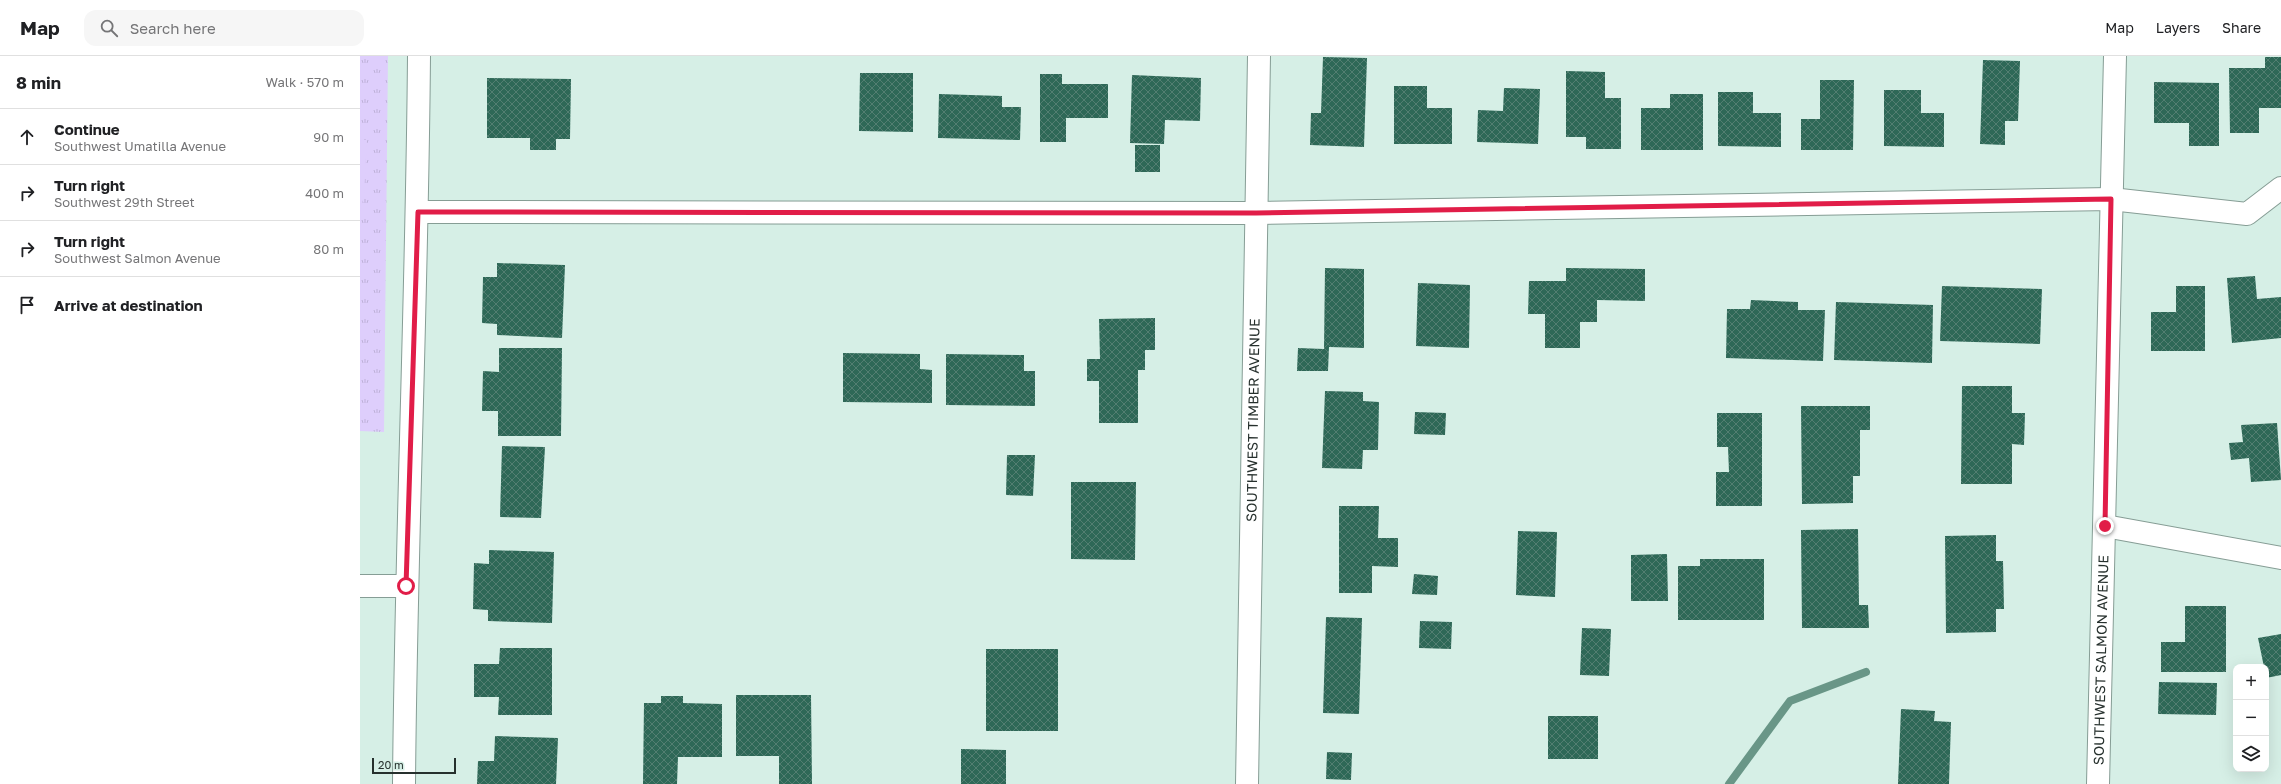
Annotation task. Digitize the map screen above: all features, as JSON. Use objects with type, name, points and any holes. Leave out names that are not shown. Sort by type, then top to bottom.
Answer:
[{"type":"street","points":[[404,784],[406,586],[418,212],[419,56]]},
{"type":"street","name":"SOUTHWEST TIMBER AVENUE","points":[[1247,784],[1259,56]]},
{"type":"street","name":"SOUTHWEST SALMON AVENUE","points":[[2098,784],[2115,56]]},
{"type":"street","points":[[418,212],[1256,213],[2111,199],[2247,214],[2281,188]]},
{"type":"street","points":[[2105,526],[2281,558]]},
{"type":"street","points":[[360,586],[406,586]]},
{"type":"green space","points":[[360,56],[388,56],[384,432],[360,431]]},
{"type":"green space","points":[[360,140],[367,140],[364,195],[360,214]]},
{"type":"building","points":[[1323,57],[1367,58],[1364,147],[1310,145],[1311,113],[1321,113]]},
{"type":"building","points":[[2265,57],[2281,57],[2281,108],[2259,108],[2259,133],[2230,133],[2229,68],[2265,68]]},
{"type":"building","points":[[1983,60],[2020,61],[2018,121],[2005,121],[2005,145],[1980,144]]},
{"type":"building","points":[[1566,71],[1605,72],[1605,98],[1621,98],[1621,149],[1586,149],[1586,137],[1566,137]]},
{"type":"building","points":[[860,73],[913,73],[913,132],[859,131]]},
{"type":"building","points":[[1040,74],[1062,74],[1062,84],[1108,84],[1108,118],[1066,118],[1066,142],[1040,142]]},
{"type":"building","points":[[1132,75],[1201,78],[1200,121],[1165,120],[1164,144],[1130,143]]},
{"type":"building","points":[[487,78],[571,79],[570,139],[556,139],[556,150],[530,150],[530,138],[487,138]]},
{"type":"building","points":[[1820,80],[1854,80],[1853,150],[1801,150],[1801,119],[1820,119]]},
{"type":"building","points":[[2154,82],[2219,83],[2219,146],[2189,146],[2189,123],[2154,123]]},
{"type":"building","points":[[1394,86],[1427,86],[1427,108],[1452,108],[1452,144],[1394,144]]},
{"type":"building","points":[[1504,88],[1540,89],[1538,144],[1477,142],[1478,110],[1503,111]]},
{"type":"building","points":[[1884,90],[1921,90],[1921,113],[1944,113],[1944,147],[1884,146]]},
{"type":"building","points":[[1718,92],[1753,92],[1753,113],[1781,113],[1781,147],[1718,146]]},
{"type":"building","points":[[939,94],[1002,96],[1002,107],[1021,107],[1020,140],[938,138]]},
{"type":"building","points":[[1670,94],[1703,94],[1703,150],[1641,150],[1641,108],[1670,108]]},
{"type":"building","points":[[1135,145],[1160,145],[1160,172],[1135,172]]},
{"type":"building","points":[[497,263],[565,265],[562,338],[497,335],[497,324],[482,323],[483,277],[497,277]]},
{"type":"building","points":[[1325,268],[1364,269],[1364,348],[1329,347],[1328,371],[1297,371],[1298,348],[1324,349]]},
{"type":"building","points":[[1566,268],[1645,269],[1645,301],[1597,300],[1597,322],[1580,322],[1580,348],[1545,348],[1545,314],[1528,314],[1529,281],[1566,281]]},
{"type":"building","points":[[2255,276],[2257,299],[2281,297],[2281,338],[2232,343],[2227,278]]},
{"type":"building","points":[[1418,283],[1470,285],[1469,348],[1416,346]]},
{"type":"building","points":[[1942,286],[2042,289],[2040,344],[1940,341]]},
{"type":"building","points":[[2176,286],[2205,286],[2205,351],[2151,351],[2151,312],[2176,312]]},
{"type":"building","points":[[1751,300],[1798,302],[1798,310],[1825,310],[1823,361],[1726,358],[1727,309],[1750,309]]},
{"type":"building","points":[[1836,302],[1933,305],[1932,363],[1834,360]]},
{"type":"building","points":[[1155,318],[1155,350],[1145,350],[1145,370],[1138,370],[1138,423],[1099,423],[1099,381],[1087,381],[1087,359],[1100,359],[1099,319]]},
{"type":"building","points":[[499,348],[562,348],[561,436],[498,436],[498,411],[482,411],[483,371],[499,372]]},
{"type":"building","points":[[843,353],[920,354],[920,369],[932,370],[932,403],[843,402]]},
{"type":"building","points":[[946,354],[1024,355],[1024,371],[1035,371],[1035,406],[946,405]]},
{"type":"building","points":[[1962,386],[2012,386],[2012,413],[2025,413],[2024,445],[2012,444],[2012,484],[1961,484]]},
{"type":"building","points":[[1325,391],[1363,392],[1363,401],[1379,402],[1378,450],[1363,450],[1362,469],[1322,468]]},
{"type":"building","points":[[1801,406],[1870,406],[1870,430],[1860,430],[1860,476],[1853,476],[1853,503],[1802,504]]},
{"type":"building","points":[[1415,412],[1446,413],[1445,435],[1414,434]]},
{"type":"building","points":[[1717,413],[1762,413],[1762,506],[1716,506],[1716,472],[1729,472],[1728,447],[1717,447]]},
{"type":"building","points":[[2277,423],[2281,480],[2251,482],[2249,458],[2231,460],[2229,443],[2243,442],[2241,425]]},
{"type":"building","points":[[502,446],[545,447],[541,518],[500,517]]},
{"type":"building","points":[[1007,455],[1035,455],[1033,496],[1006,495]]},
{"type":"building","points":[[1071,482],[1136,482],[1135,560],[1071,559]]},
{"type":"building","points":[[1339,506],[1379,506],[1378,538],[1398,538],[1398,567],[1372,566],[1372,593],[1339,593]]},
{"type":"building","points":[[1858,529],[1859,605],[1868,605],[1869,628],[1802,628],[1801,530]]},
{"type":"building","points":[[1518,531],[1557,532],[1555,597],[1516,595]]},
{"type":"building","points":[[1996,535],[1996,561],[2003,561],[2004,609],[1996,609],[1996,632],[1946,633],[1945,536]]},
{"type":"building","points":[[489,550],[554,552],[552,623],[488,621],[488,610],[473,609],[474,563],[489,564]]},
{"type":"building","points":[[1667,554],[1668,601],[1631,601],[1631,555]]},
{"type":"building","points":[[1700,559],[1764,559],[1764,620],[1678,620],[1678,566],[1700,566]]},
{"type":"building","points":[[1414,574],[1438,576],[1437,595],[1412,594]]},
{"type":"building","points":[[2185,606],[2226,606],[2226,672],[2161,672],[2161,642],[2185,642]]},
{"type":"building","points":[[1326,617],[1362,618],[1359,714],[1323,713]]},
{"type":"building","points":[[1420,621],[1452,622],[1451,649],[1419,648]]},
{"type":"building","points":[[1582,628],[1611,629],[1609,676],[1580,675]]},
{"type":"building","points":[[2281,634],[2281,675],[2269,677],[2269,664],[2263,664],[2258,638]]},
{"type":"building","points":[[500,648],[552,648],[552,715],[498,715],[499,697],[474,697],[474,664],[499,664]]},
{"type":"building","points":[[986,649],[1058,649],[1058,731],[986,731]]},
{"type":"building","points":[[2159,682],[2217,683],[2216,715],[2158,714]]},
{"type":"building","points":[[736,695],[811,695],[812,784],[779,784],[779,756],[736,756]]},
{"type":"building","points":[[661,696],[683,696],[683,703],[722,704],[722,757],[678,757],[677,784],[643,784],[644,703],[661,703]]},
{"type":"building","points":[[1901,709],[1935,711],[1934,721],[1951,722],[1949,784],[1898,784]]},
{"type":"building","points":[[1548,716],[1598,716],[1598,759],[1548,759]]},
{"type":"building","points":[[495,736],[558,738],[556,784],[477,784],[478,761],[494,761]]},
{"type":"building","points":[[961,749],[1006,750],[1006,784],[961,784]]},
{"type":"building","points":[[1327,752],[1352,753],[1351,780],[1326,779]]},
{"type":"waterway","points":[[1729,784],[1790,701],[1866,672]]},
{"type":"route","points":[[406,586],[418,212],[1256,213],[2111,199],[2105,526]]}]
